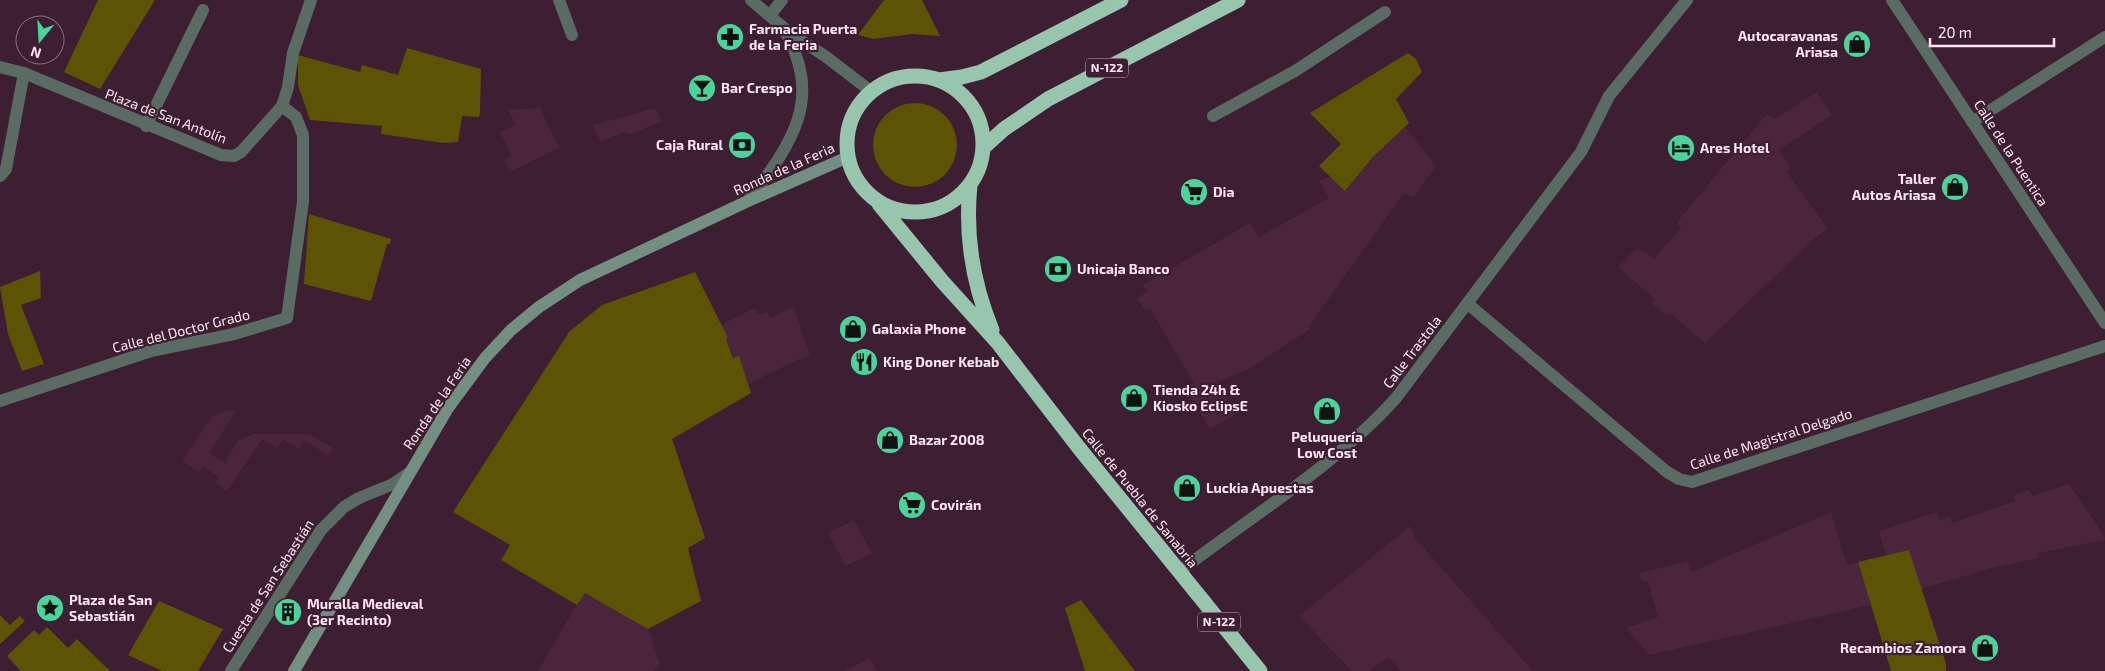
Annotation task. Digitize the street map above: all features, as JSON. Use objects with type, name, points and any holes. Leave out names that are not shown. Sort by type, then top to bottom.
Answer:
[{"type":"highway","name":"N-122","points":[[939,80],[951,85],[968,102],[979,122],[983,148],[979,169],[970,185],[951,202],[932,210],[911,213],[879,204],[857,182],[848,157],[848,140],[852,119],[863,100],[872,92],[881,85],[905,77],[939,80],[962,78],[980,72],[1121,0]]},
{"type":"highway","name":"N-122","points":[[983,148],[1004,129],[1048,99],[1238,0]]},
{"type":"highway","name":"Calle de Puebla de Sanabria","points":[[970,185],[970,237],[973,269],[982,305],[998,343]]},
{"type":"highway","name":"Calle de Puebla de Sanabria","points":[[879,204],[942,281],[998,343],[1179,572],[1260,671]]},
{"type":"main road","name":"Ronda de la Feria","points":[[294,671],[408,473],[448,408],[476,370],[511,330],[539,307],[580,280],[748,201],[848,157]]},
{"type":"street","points":[[282,106],[288,88],[293,53],[311,0]]},
{"type":"street","points":[[559,0],[572,35]]},
{"type":"street","points":[[751,0],[771,14],[782,26],[872,92]]},
{"type":"street","points":[[771,14],[782,0]]},
{"type":"street","name":"Calle Trastola","points":[[1179,572],[1360,436],[1402,391],[1581,152],[1609,96],[1686,0]]},
{"type":"street","name":"Calle de la Puentica","points":[[1892,0],[2105,323]]},
{"type":"street","points":[[146,126],[203,10]]},
{"type":"street","points":[[1213,116],[1295,71],[1385,12]]},
{"type":"street","points":[[748,201],[781,155],[801,110],[803,84],[800,66],[782,26]]},
{"type":"street","points":[[1972,122],[2105,37]]},
{"type":"street","name":"Plaza de San Antolín","points":[[0,67],[24,73],[146,126],[220,155],[234,156],[246,148],[256,134],[282,106]]},
{"type":"street","points":[[0,176],[6,169],[24,73]]},
{"type":"street","name":"Calle del Doctor Grado","points":[[0,401],[151,351],[234,334],[287,318],[303,202],[303,144],[300,123],[282,106]]},
{"type":"street","name":"Calle de Magistral Delgado","points":[[1468,304],[1667,472],[1679,479],[1692,482],[2105,346]]},
{"type":"street","name":"Cuesta de San Sebastián","points":[[231,671],[321,530],[344,507],[359,498],[393,484],[408,473]]},
{"type":"shaded area","points":[[98,0],[155,0],[100,89],[64,72]]},
{"type":"shaded area","points":[[884,0],[922,0],[940,36],[912,34],[873,39],[858,35]]},
{"type":"shaded area","points":[[407,48],[481,69],[479,117],[462,116],[458,142],[443,143],[381,134],[382,126],[310,120],[298,85],[298,55],[360,72],[362,65],[398,75]]},
{"type":"shaded area","points":[[1408,53],[1416,59],[1422,72],[1396,99],[1409,123],[1373,157],[1345,191],[1319,166],[1341,144],[1310,113]]},
{"type":"shaded area","points":[[1817,92],[1832,115],[1779,150],[1791,168],[1787,172],[1828,229],[1815,238],[1705,343],[1670,313],[1667,316],[1652,304],[1655,299],[1618,267],[1637,248],[1654,258],[1681,228],[1677,222],[1766,115],[1764,113],[1775,119]]},
{"type":"shaded area","points":[[915,103],[931,106],[945,115],[954,129],[957,145],[954,161],[945,175],[931,184],[915,187],[899,184],[885,175],[876,161],[873,145],[876,129],[885,115],[899,106]]},
{"type":"shaded area","points":[[540,108],[559,148],[510,172],[504,160],[512,156],[500,132],[515,125],[509,110]]},
{"type":"shaded area","points":[[655,108],[662,121],[629,135],[626,131],[601,142],[593,125]]},
{"type":"shaded area","points":[[1405,127],[1436,166],[1414,197],[1404,193],[1309,326],[1310,329],[1249,369],[1217,382],[1235,415],[1210,429],[1186,388],[1194,383],[1150,309],[1145,311],[1137,298],[1147,292],[1143,285],[1250,223],[1259,237],[1329,198],[1319,181],[1330,176],[1346,191],[1373,157]]},
{"type":"shaded area","points":[[309,214],[391,239],[390,244],[387,244],[371,301],[304,284]]},
{"type":"shaded area","points":[[40,271],[41,298],[21,305],[44,364],[22,371],[8,334],[0,287]]},
{"type":"shaded area","points":[[695,272],[728,338],[726,339],[733,358],[739,356],[751,393],[672,439],[705,538],[688,548],[701,601],[648,629],[585,593],[577,605],[501,560],[510,545],[453,512],[569,332],[602,305]]},
{"type":"shaded area","points":[[794,307],[810,356],[797,360],[748,384],[739,357],[734,358],[721,325],[755,308],[758,315],[767,312],[770,318]]},
{"type":"shaded area","points":[[228,410],[236,411],[209,453],[226,464],[228,456],[238,441],[253,434],[309,434],[333,448],[328,456],[305,440],[299,449],[283,439],[277,448],[262,439],[227,491],[215,483],[219,477],[203,466],[199,472],[182,461],[213,415],[215,416]]},
{"type":"shaded area","points":[[2069,484],[2103,534],[2105,540],[2038,553],[2039,558],[1985,570],[1921,589],[1909,550],[1886,556],[1879,531],[1937,512],[1940,520],[1950,517],[1952,523],[2015,501],[2014,495],[2029,490],[2032,496]]},
{"type":"shaded area","points":[[1831,512],[1847,565],[1858,562],[1871,605],[1649,655],[1626,628],[1658,617],[1648,581],[1642,581],[1639,573],[1688,561],[1691,572]]},
{"type":"shaded area","points":[[854,520],[872,553],[846,566],[828,533]]},
{"type":"shaded area","points":[[1410,526],[1415,534],[1413,536],[1533,671],[1401,671],[1388,657],[1369,671],[1352,671],[1299,616]]},
{"type":"shaded area","points":[[1909,550],[1946,664],[1946,671],[1891,671],[1858,562]]},
{"type":"shaded area","points":[[584,592],[649,629],[660,666],[654,671],[538,671]]},
{"type":"shaded area","points":[[1081,600],[1135,671],[1085,671],[1065,608]]},
{"type":"shaded area","points":[[159,601],[223,629],[198,671],[162,671],[128,655]]},
{"type":"shaded area","points":[[0,615],[10,625],[20,616],[25,621],[0,644]]},
{"type":"shaded area","points":[[47,627],[68,648],[77,639],[110,671],[21,671],[7,656],[34,630],[39,635]]},
{"type":"shaded area","points":[[870,658],[877,671],[844,671]]},
{"type":"place","name":"Farmacia Puerta de la Feria","points":[[730,37]]},
{"type":"place","name":"Autocaravanas Ariasa","points":[[1857,44]]},
{"type":"place","name":"Bar Crespo","points":[[702,88]]},
{"type":"place","name":"Caja Rural","points":[[742,145]]},
{"type":"place","name":"Ares Hotel","points":[[1681,148]]},
{"type":"place","name":"Taller Autos Ariasa","points":[[1955,187]]},
{"type":"place","name":"Dia","points":[[1194,192]]},
{"type":"place","name":"Unicaja Banco","points":[[1058,269]]},
{"type":"place","name":"Galaxia Phone","points":[[853,329]]},
{"type":"place","name":"King Doner Kebab","points":[[864,362]]},
{"type":"place","name":"Tienda 24h & Kiosko EclipsE","points":[[1134,398]]},
{"type":"place","name":"Peluquería Low Cost","points":[[1327,411]]},
{"type":"place","name":"Bazar 2008","points":[[890,440]]},
{"type":"place","name":"Luckia Apuestas","points":[[1187,488]]},
{"type":"place","name":"Covirán","points":[[912,505]]},
{"type":"place","name":"Plaza de San Sebastián","points":[[50,608]]},
{"type":"place","name":"Muralla Medieval (3er Recinto)","points":[[288,612]]},
{"type":"place","name":"Recambios Zamora","points":[[1985,648]]}]
